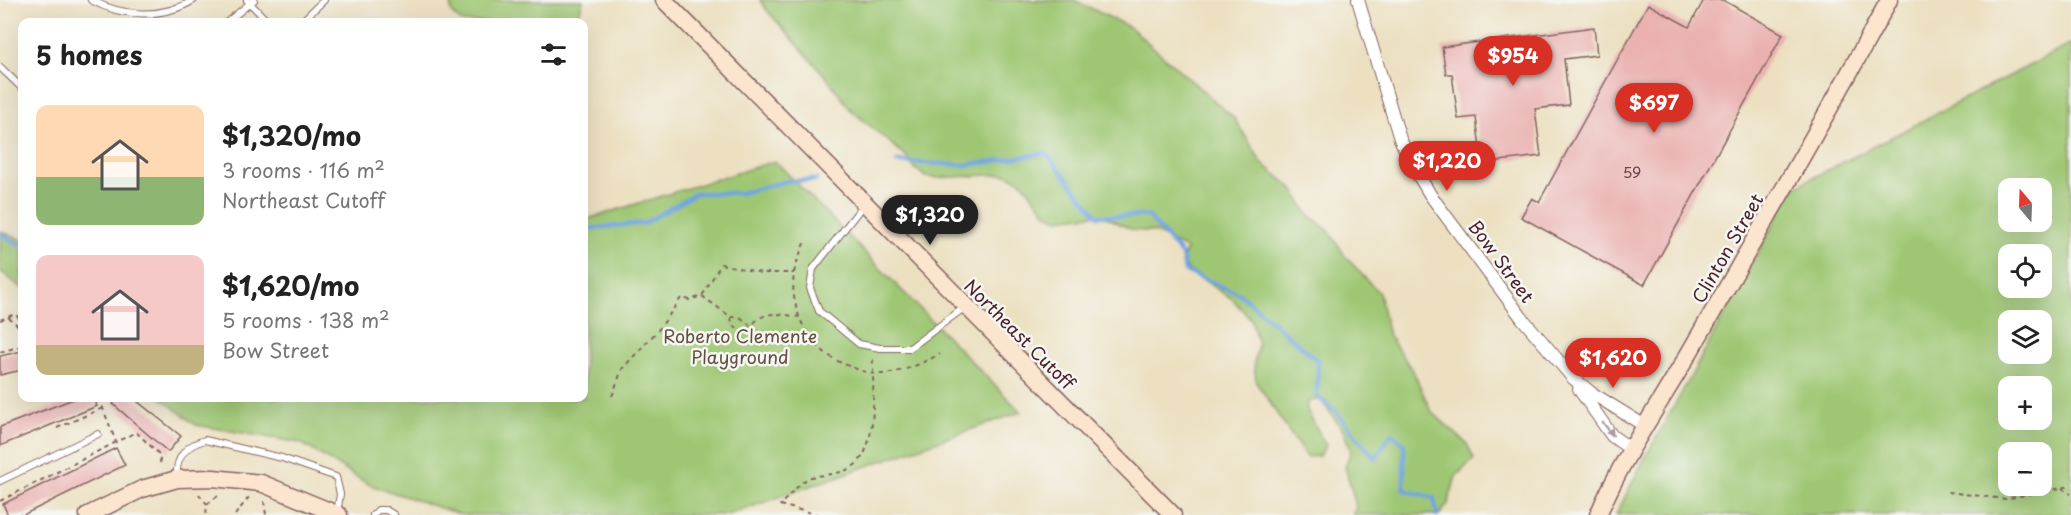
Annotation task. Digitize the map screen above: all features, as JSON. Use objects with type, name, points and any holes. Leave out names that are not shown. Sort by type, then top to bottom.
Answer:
[{"type":"main road","name":"Northeast Cutoff","points":[[663,0],[1173,515]]},
{"type":"main road","name":"Clinton Street","points":[[1598,515],[1645,426],[1752,243],[1889,0]]},
{"type":"main road","points":[[88,515],[142,489],[177,479],[213,478],[261,483],[338,514]]},
{"type":"street","name":"Bow Street","points":[[1358,0],[1400,139],[1431,196],[1522,318],[1564,369],[1612,436],[1632,450]]},
{"type":"street","name":"Bow Street","points":[[1564,369],[1590,392],[1645,426]]},
{"type":"lane","points":[[91,0],[124,13],[146,14],[168,10],[194,0]]},
{"type":"lane","points":[[305,18],[324,0]]},
{"type":"lane","points":[[231,18],[250,1],[265,18]]},
{"type":"lane","points":[[0,67],[18,84]]},
{"type":"lane","points":[[864,204],[813,269],[810,288],[819,311],[859,344],[910,348],[965,307]]},
{"type":"lane","points":[[0,481],[98,434]]},
{"type":"lane","points":[[177,479],[176,466],[184,451],[193,443],[205,440],[282,458],[336,477],[340,495],[338,514]]},
{"type":"lane","points":[[373,515],[378,510],[387,510],[394,515]]},
{"type":"path","points":[[612,396],[622,369],[660,328],[681,298],[690,300],[702,296],[721,264],[760,273],[794,273]]},
{"type":"path","points":[[702,296],[731,317],[740,317],[751,326]]},
{"type":"path","points":[[0,320],[15,314],[18,317]]},
{"type":"path","points":[[731,317],[732,324],[745,334],[758,317],[779,314],[799,317]]},
{"type":"path","points":[[8,317],[18,326]]},
{"type":"path","points":[[819,515],[780,505],[808,477],[827,476],[854,466],[867,450],[872,422],[873,346]]},
{"type":"path","points":[[0,352],[18,347]]},
{"type":"path","points":[[101,402],[116,442]]},
{"type":"path","points":[[57,428],[103,408]]},
{"type":"path","points":[[0,501],[136,432],[159,454],[161,469]]},
{"type":"path","points":[[1948,492],[2005,499],[2071,486]]},
{"type":"path","points":[[2062,488],[2071,494]]},
{"type":"path","points":[[198,491],[207,504],[206,515]]},
{"type":"path","points":[[207,504],[224,491]]},
{"type":"path","points":[[235,515],[251,495]]},
{"type":"path","points":[[264,498],[266,515]]},
{"type":"green space","points":[[453,0],[583,0],[578,18],[457,18],[452,13]]},
{"type":"green space","points":[[760,0],[1074,0],[1131,28],[1234,118],[1262,163],[1292,188],[1308,214],[1330,232],[1345,256],[1379,293],[1389,336],[1414,373],[1431,411],[1467,444],[1474,459],[1456,476],[1448,504],[1439,515],[1353,515],[1356,506],[1345,466],[1351,451],[1343,430],[1320,399],[1309,401],[1306,408],[1326,446],[1319,456],[1306,457],[1256,382],[1254,363],[1258,344],[1251,319],[1231,298],[1188,270],[1183,261],[1186,249],[1155,232],[1133,230],[1099,214],[1058,219],[1046,213],[1022,182],[1007,174],[926,177],[914,168],[907,157],[851,110],[827,78]]},
{"type":"green space","points":[[2071,44],[2071,515],[1616,515],[1643,461],[1793,188]]},
{"type":"green space","name":"Roberto Clemente Playground","points":[[775,161],[1021,412],[728,515],[462,515],[370,485],[301,443],[196,425],[166,402],[588,402],[588,219]]},
{"type":"green space","points":[[0,231],[18,238],[18,285],[0,271]]},
{"type":"building","points":[[1704,0],[1723,0],[1783,34],[1644,285],[1521,217],[1532,198],[1539,202],[1648,4],[1689,27]]},
{"type":"building","points":[[1594,27],[1597,55],[1564,59],[1569,105],[1535,109],[1541,156],[1482,163],[1476,117],[1458,119],[1452,74],[1446,74],[1442,47]]},
{"type":"building","points":[[18,352],[18,371],[0,375],[0,356]]},
{"type":"building","points":[[66,402],[96,402],[97,406],[0,446],[0,427]]},
{"type":"building","points":[[115,402],[138,402],[181,436],[168,452],[113,404]]},
{"type":"building","points":[[116,448],[125,465],[23,515],[8,515],[3,504]]},
{"type":"waterway","points":[[897,162],[967,165],[1046,153],[1098,216],[1148,216],[1182,255],[1185,271],[1240,294],[1318,361],[1317,397],[1335,411],[1375,458],[1392,433],[1404,444],[1404,490],[1434,498],[1437,515]]},
{"type":"waterway","points":[[588,229],[645,223],[696,193],[741,193],[787,181],[816,180]]},
{"type":"waterway","points":[[0,234],[18,244]]}]
